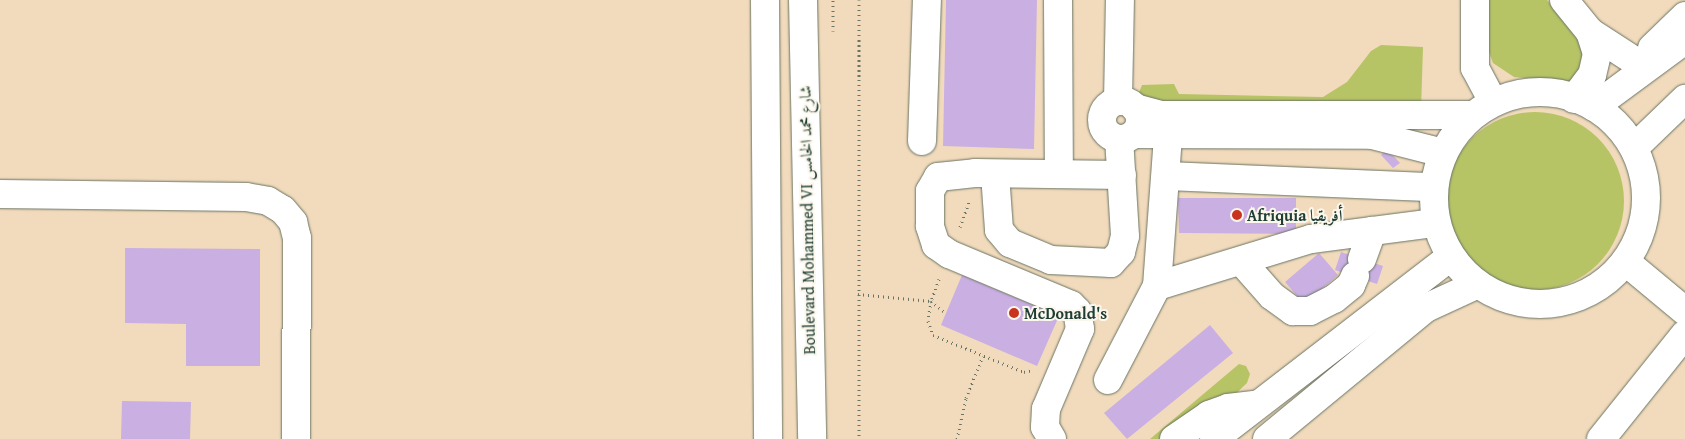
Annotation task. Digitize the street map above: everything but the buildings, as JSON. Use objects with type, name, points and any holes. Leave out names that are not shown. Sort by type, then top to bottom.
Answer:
[{"type":"street","points":[[765,0],[768,439]]},
{"type":"street","name":"Boulevard Mohammed VI شارع محمد الخامس","points":[[803,0],[812,439]]},
{"type":"street","points":[[922,141],[927,0]]},
{"type":"street","points":[[1058,0],[1059,174]]},
{"type":"street","points":[[995,181],[999,230],[1010,243],[1051,260],[1111,263],[1124,244],[1122,175],[1127,120],[1120,0]]},
{"type":"street","points":[[1475,0],[1476,68],[1482,109]]},
{"type":"street","points":[[1564,0],[1590,32],[1641,68]]},
{"type":"street","points":[[1641,68],[1685,16]]},
{"type":"street","points":[[1584,103],[1597,66],[1598,54],[1590,32]]},
{"type":"street","points":[[1584,103],[1685,40]]},
{"type":"street","points":[[1526,92],[1561,94],[1584,103],[1617,125],[1634,148],[1644,176],[1646,207],[1640,236],[1626,262],[1602,286],[1572,300],[1548,304],[1506,300],[1476,285],[1450,257],[1435,224],[1433,187],[1442,153],[1455,132],[1482,109],[1526,92]]},
{"type":"street","points":[[1634,148],[1685,99]]},
{"type":"street","points":[[1127,120],[1162,114],[1482,109]]},
{"type":"street","points":[[1127,120],[1168,134],[1372,135],[1442,153]]},
{"type":"street","points":[[1108,380],[1157,286],[1167,176],[1168,134]]},
{"type":"street","points":[[1052,439],[1045,427],[1046,409],[1080,329],[1080,321],[1071,305],[949,254],[936,245],[930,226],[930,190],[938,177],[995,181],[1059,174],[1122,175]]},
{"type":"street","points":[[1167,176],[1433,187]]},
{"type":"street","points":[[0,194],[246,198],[268,201],[283,210],[293,222],[297,238],[296,439]]},
{"type":"street","points":[[1157,286],[1242,262],[1311,239],[1435,224]]},
{"type":"street","points":[[1242,262],[1272,296],[1293,311],[1310,311],[1334,299],[1351,285],[1372,231]]},
{"type":"street","points":[[1214,439],[1256,404],[1450,257]]},
{"type":"street","points":[[1626,262],[1685,311]]},
{"type":"street","points":[[1267,439],[1426,308],[1476,285]]},
{"type":"street","points":[[1601,439],[1685,334]]},
{"type":"street","points":[[1174,439],[1209,415],[1228,408],[1256,404]]},
{"type":"path","points":[[859,0],[859,439]]},
{"type":"path","points":[[995,181],[981,187],[969,200],[931,301],[928,321],[933,335],[1024,372],[1042,367],[1058,379]]},
{"type":"path","points":[[858,294],[931,301],[946,313]]},
{"type":"path","points":[[957,439],[966,398],[983,356]]},
{"type":"green space","points":[[1489,0],[1547,0],[1590,51],[1573,83],[1514,77],[1493,63],[1489,52]]},
{"type":"green space","points":[[1381,45],[1423,47],[1421,110],[1185,107],[1138,95],[1142,85],[1174,84],[1179,94],[1323,97],[1347,82],[1371,51]]},
{"type":"green space","points":[[1535,112],[1569,119],[1584,127],[1598,138],[1609,152],[1617,167],[1624,201],[1617,235],[1609,250],[1598,264],[1584,275],[1569,283],[1535,290],[1501,283],[1486,275],[1472,264],[1461,250],[1453,235],[1446,201],[1453,167],[1461,152],[1472,138],[1486,127],[1501,119]]},
{"type":"green space","points":[[1239,364],[1246,366],[1250,374],[1247,383],[1225,404],[1162,439],[1150,439]]},
{"type":"place","name":"Afriquia أفريقيا","points":[[1237,215]]},
{"type":"place","name":"McDonald's","points":[[1014,313]]}]
